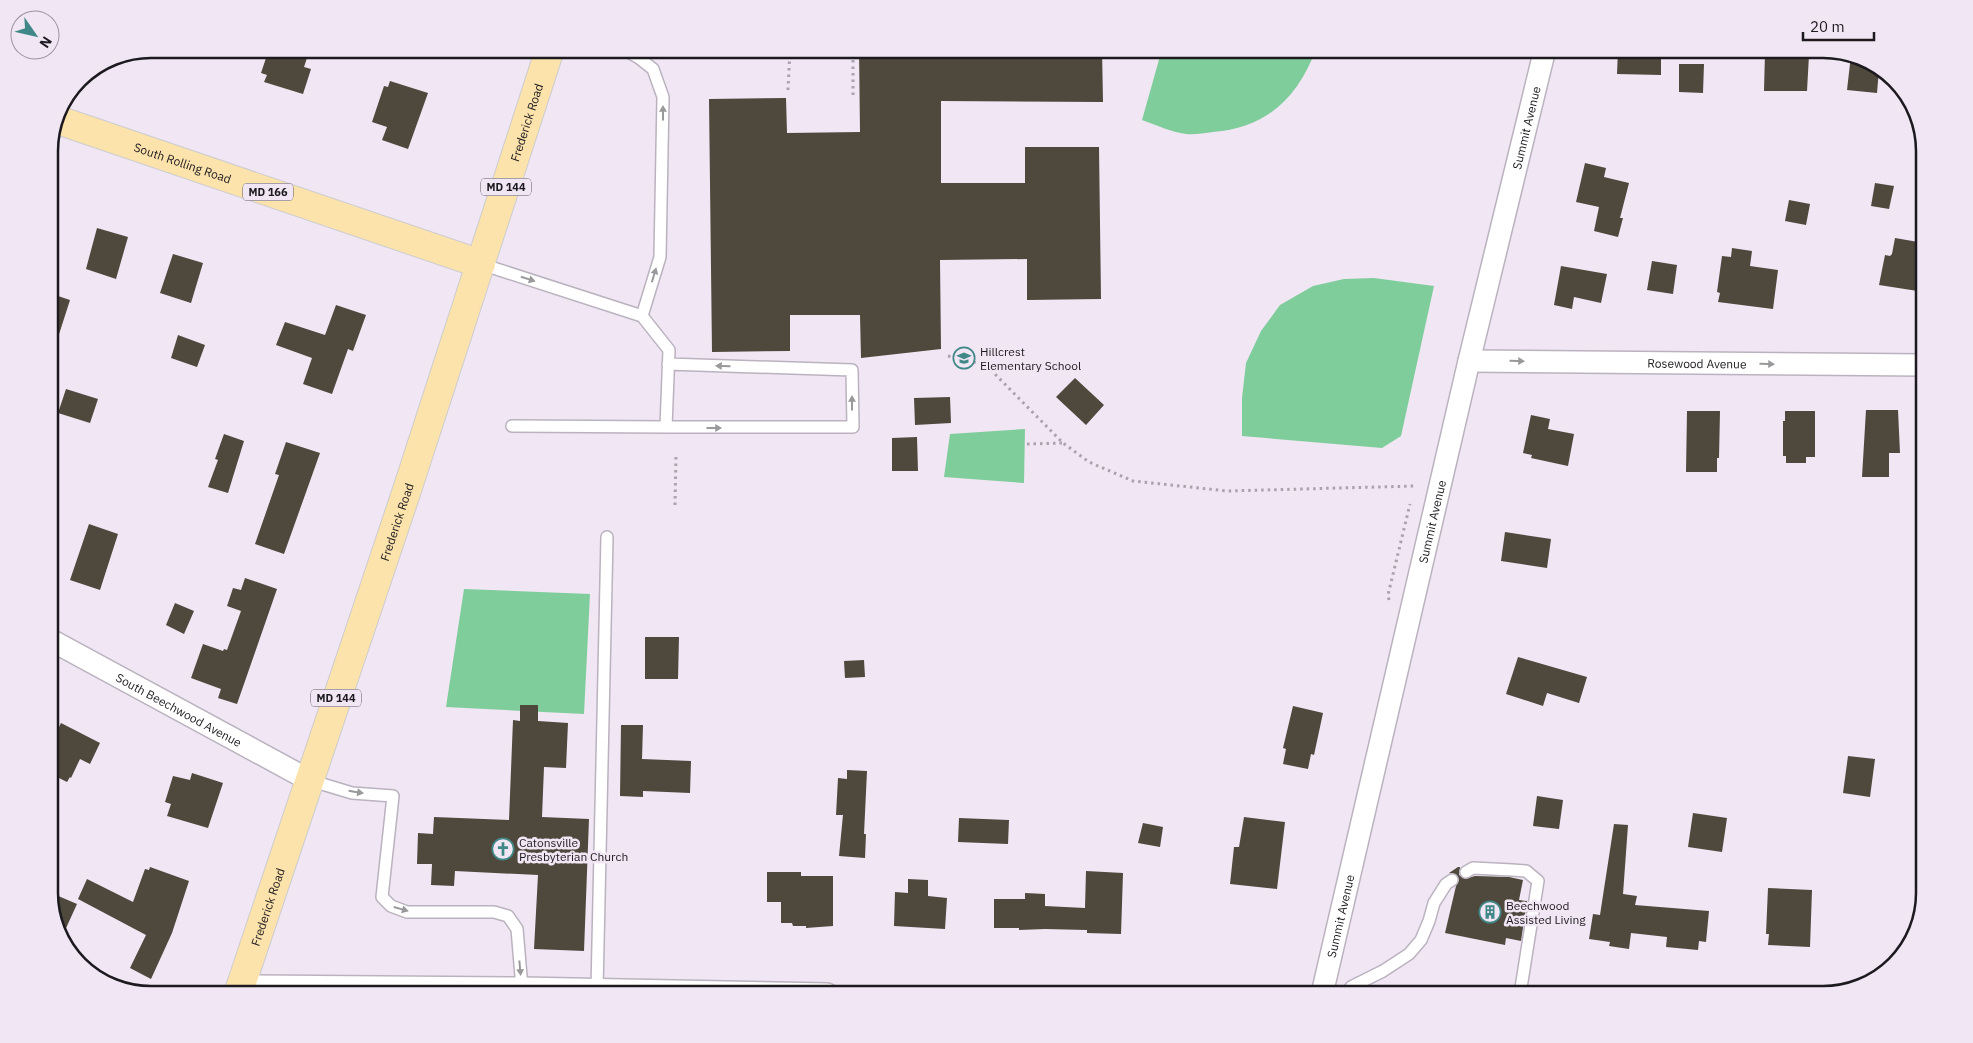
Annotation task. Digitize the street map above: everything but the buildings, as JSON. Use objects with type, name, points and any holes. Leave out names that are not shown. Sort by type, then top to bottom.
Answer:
[{"type":"main road","name":"Frederick Road","points":[[240,986],[404,498],[547,58]]},
{"type":"main road","name":"South Rolling Road","points":[[62,121],[481,264]]},
{"type":"street","name":"Summit Avenue","points":[[1324,986],[1468,361],[1543,58]]},
{"type":"street","name":"Rosewood Avenue","points":[[1468,361],[1915,365]]},
{"type":"street","name":"South Beechwood Avenue","points":[[58,643],[309,780]]},
{"type":"lane","points":[[636,58],[653,69],[663,97],[660,257],[642,316]]},
{"type":"lane","points":[[481,264],[642,316],[668,350],[666,428]]},
{"type":"lane","points":[[512,426],[666,428],[853,427],[852,370],[668,364]]},
{"type":"lane","points":[[597,986],[607,537]]},
{"type":"lane","points":[[309,780],[352,793],[393,796],[382,898],[390,906],[407,912],[494,912],[508,916],[516,929],[522,986]]},
{"type":"lane","points":[[1466,872],[1473,868],[1512,870],[1526,872],[1538,882],[1521,986]]},
{"type":"lane","points":[[1353,986],[1383,971],[1409,954],[1421,940],[1434,903],[1446,884],[1452,880]]},
{"type":"path","points":[[788,90],[790,58]]},
{"type":"path","points":[[853,58],[853,96]]},
{"type":"path","points":[[948,356],[986,365],[1063,443],[1089,462],[1133,481],[1227,491],[1415,486]]},
{"type":"path","points":[[1027,444],[1063,443]]},
{"type":"path","points":[[675,505],[676,456]]},
{"type":"green space","points":[[1159,58],[1312,58],[1300,82],[1289,96],[1264,117],[1249,124],[1232,129],[1186,134],[1142,120]]},
{"type":"green space","points":[[1374,278],[1434,286],[1401,436],[1382,448],[1242,436],[1242,398],[1246,363],[1261,331],[1280,305],[1313,286],[1344,279]]},
{"type":"green space","points":[[1025,429],[1024,483],[944,477],[950,434]]},
{"type":"green space","points":[[464,589],[590,594],[584,714],[446,707]]},
{"type":"place","name":"Hillcrest Elementary School","points":[[964,358]]},
{"type":"place","name":"Catonsville Presbyterian Church","points":[[503,849]]},
{"type":"place","name":"Beechwood Assisted Living","points":[[1490,912]]}]
